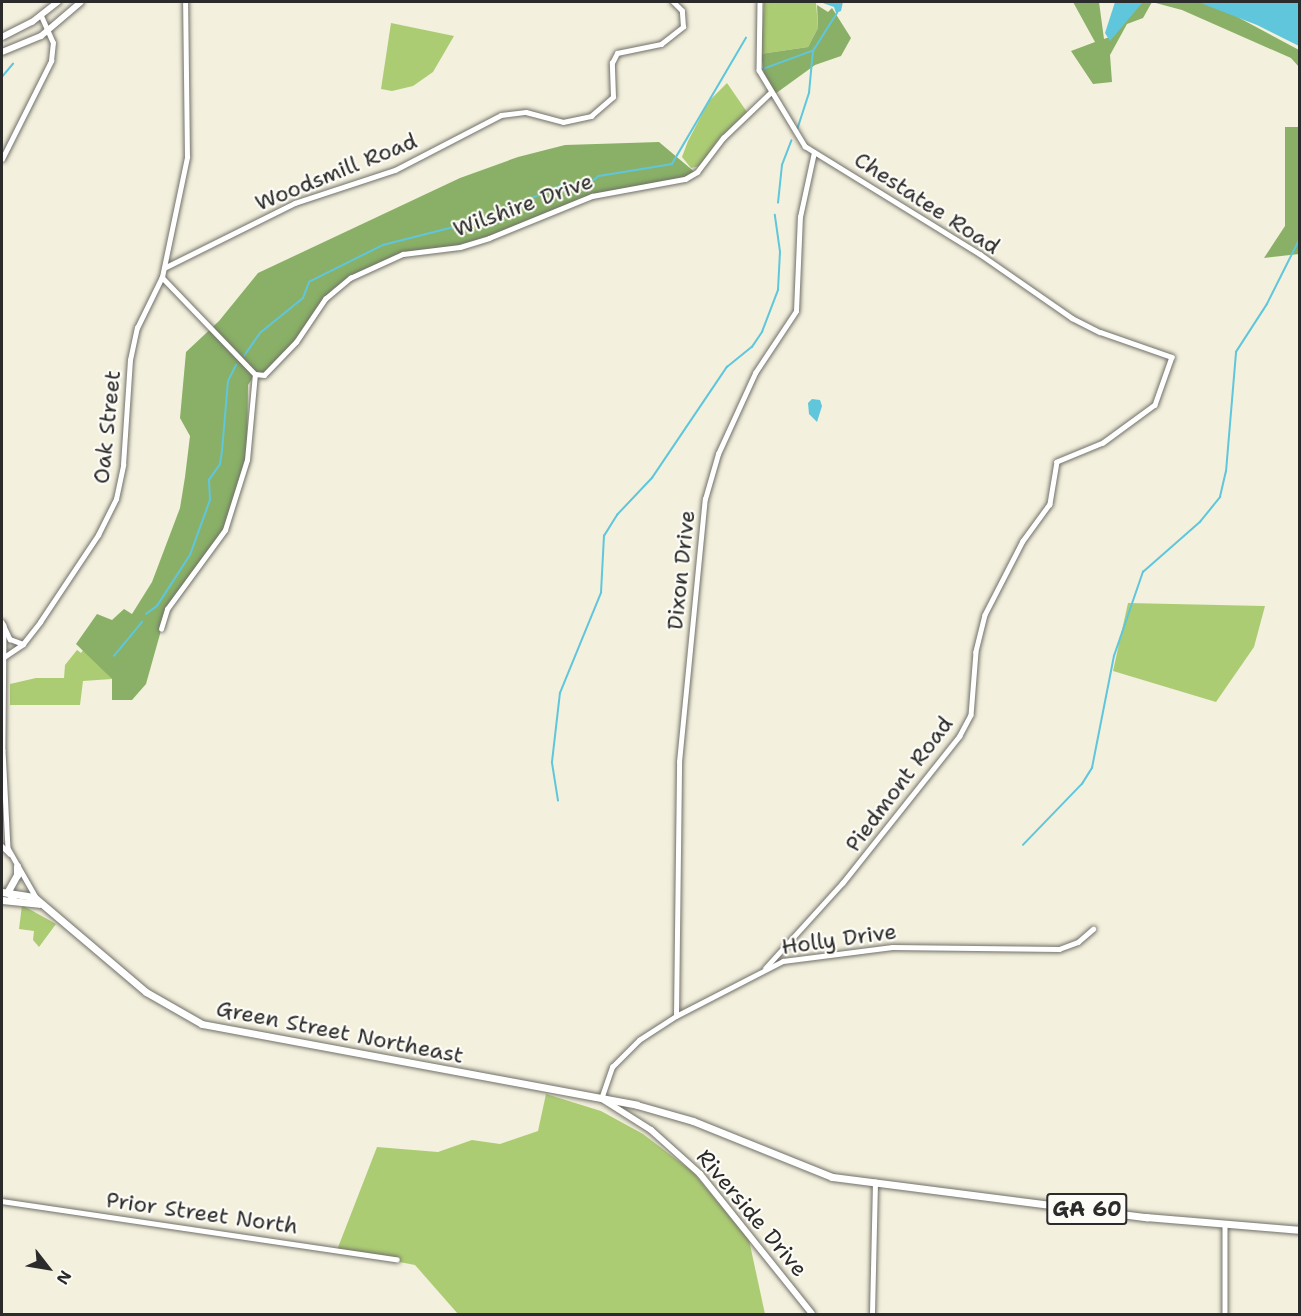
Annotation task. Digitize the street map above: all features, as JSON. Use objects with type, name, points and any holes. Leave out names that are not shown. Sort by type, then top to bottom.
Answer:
[{"type":"highway","points":[[5,891],[17,875],[16,866]]},
{"type":"highway","points":[[5,891],[14,899]]},
{"type":"highway","points":[[5,891],[27,894],[39,904]]},
{"type":"highway","points":[[2,900],[14,899],[39,904]]},
{"type":"highway","name":"Green Street Northeast","points":[[39,904],[146,992],[202,1024],[671,1113],[832,1177],[875,1182]]},
{"type":"highway","name":"GA 60","points":[[875,1182],[1225,1224],[1299,1230]]},
{"type":"main road","points":[[2,37],[40,16],[58,2]]},
{"type":"main road","points":[[2,52],[50,29],[81,2]]},
{"type":"main road","name":"Riverside Drive","points":[[601,1099],[651,1130],[700,1174],[812,1314]]},
{"type":"street","name":"Oak Street","points":[[4,657],[23,644],[112,509],[123,465],[134,342],[162,277],[187,157],[185,2]]},
{"type":"street","name":"Woodsmill Road","points":[[164,268],[295,203],[395,170],[506,113],[531,112],[563,122],[591,116],[613,97],[612,63],[618,52],[661,44],[683,27],[682,11],[673,2]]},
{"type":"street","name":"Chestatee Road","points":[[760,2],[759,70],[797,138],[814,152],[980,254],[1077,320],[1172,357],[1155,405],[1123,431],[1075,453]]},
{"type":"street","points":[[2,159],[51,61],[50,29],[40,16]]},
{"type":"street","name":"Wilshire Drive","points":[[255,374],[264,375],[296,342],[325,299],[350,278],[403,254],[460,247],[489,238],[591,196],[685,179],[697,172],[723,138],[770,93]]},
{"type":"street","name":"Dixon Drive","points":[[676,1016],[679,762],[705,499],[718,454],[752,380],[796,311],[800,217],[814,152]]},
{"type":"street","points":[[161,629],[167,609],[225,530],[247,460],[255,374],[162,277]]},
{"type":"street","name":"Piedmont Road","points":[[783,951],[857,867],[960,736],[971,715],[976,652],[985,615],[1023,541],[1050,504],[1057,462],[1075,453]]},
{"type":"street","points":[[3,623],[10,639],[23,644]]},
{"type":"street","points":[[3,623],[3,756],[10,854]]},
{"type":"street","points":[[2,846],[10,854],[39,904]]},
{"type":"street","name":"Holly Drive","points":[[601,1099],[605,1080],[618,1059],[676,1016],[783,961],[892,947],[1059,949],[1078,942],[1093,929]]},
{"type":"street","points":[[783,951],[783,961]]},
{"type":"street","points":[[766,968],[783,951]]},
{"type":"street","points":[[872,1314],[875,1182]]},
{"type":"street","name":"Prior Street North","points":[[2,1201],[397,1259]]},
{"type":"street","points":[[1225,1224],[1225,1314]]},
{"type":"green space","points":[[764,2],[816,2],[818,28],[808,47],[761,54]]},
{"type":"green space","points":[[1073,2],[1099,2],[1104,39],[1112,36],[1137,2],[1152,2],[1143,18],[1127,24],[1110,55],[1112,82],[1093,84],[1071,51],[1095,42]]},
{"type":"green space","points":[[1152,2],[1199,2],[1217,6],[1299,50],[1299,67],[1291,58],[1182,10]]},
{"type":"green space","points":[[817,5],[828,12],[832,8],[851,38],[841,56],[815,65],[775,94],[764,75],[761,54],[808,47],[818,28]]},
{"type":"green space","points":[[391,23],[454,36],[433,72],[413,86],[392,91],[381,89]]},
{"type":"green space","points":[[727,83],[747,112],[719,139],[700,166],[691,168],[682,157],[688,141],[709,101]]},
{"type":"green space","points":[[1285,127],[1299,127],[1299,254],[1264,258],[1285,226]]},
{"type":"green space","points":[[659,142],[697,174],[680,183],[610,192],[553,210],[456,251],[406,254],[333,289],[304,333],[268,372],[255,374],[248,385],[247,460],[225,530],[167,609],[146,684],[132,700],[112,700],[112,679],[76,644],[97,614],[112,620],[124,609],[132,614],[152,582],[180,508],[185,477],[190,436],[180,418],[186,352],[219,321],[258,273],[460,178],[518,157],[565,145]]},
{"type":"green space","points":[[1128,603],[1265,606],[1254,647],[1216,702],[1113,671]]},
{"type":"green space","points":[[84,649],[112,679],[83,681],[80,705],[10,705],[10,684],[36,678],[64,678],[65,665],[77,650],[81,653]]},
{"type":"green space","points":[[22,905],[56,924],[39,947],[33,940],[34,931],[19,929]]},
{"type":"green space","points":[[546,1094],[601,1111],[643,1134],[693,1172],[749,1240],[765,1314],[458,1314],[415,1265],[337,1250],[377,1147],[438,1152],[472,1140],[500,1144],[538,1131]]},
{"type":"water","points":[[820,2],[843,2],[841,11],[836,13],[834,7]]},
{"type":"water","points":[[1115,2],[1143,2],[1110,41],[1105,33]]},
{"type":"water","points":[[1198,2],[1299,2],[1299,46],[1257,25]]},
{"type":"water","points":[[812,399],[820,400],[822,406],[817,422],[809,414],[808,403]]},
{"type":"waterway","points":[[797,130],[809,93],[813,51],[837,13]]},
{"type":"waterway","points":[[244,356],[260,333],[303,298],[309,282],[383,245],[481,220],[562,185],[586,186],[599,176],[672,164],[746,38]]},
{"type":"waterway","points":[[760,70],[812,51]]},
{"type":"waterway","points":[[2,77],[13,64]]},
{"type":"waterway","points":[[778,203],[782,165],[791,141]]},
{"type":"waterway","points":[[558,801],[552,762],[560,693],[601,593],[604,536],[617,515],[652,478],[727,367],[752,347],[762,332],[778,290],[780,252],[775,215]]},
{"type":"waterway","points":[[1023,845],[1082,784],[1092,768],[1114,656],[1143,572],[1200,522],[1220,497],[1226,472],[1236,352],[1267,304],[1300,238]]},
{"type":"waterway","points":[[146,614],[157,606],[190,555],[210,500],[209,480],[220,464],[222,451],[228,381],[236,365]]},
{"type":"waterway","points":[[114,656],[142,622]]}]
